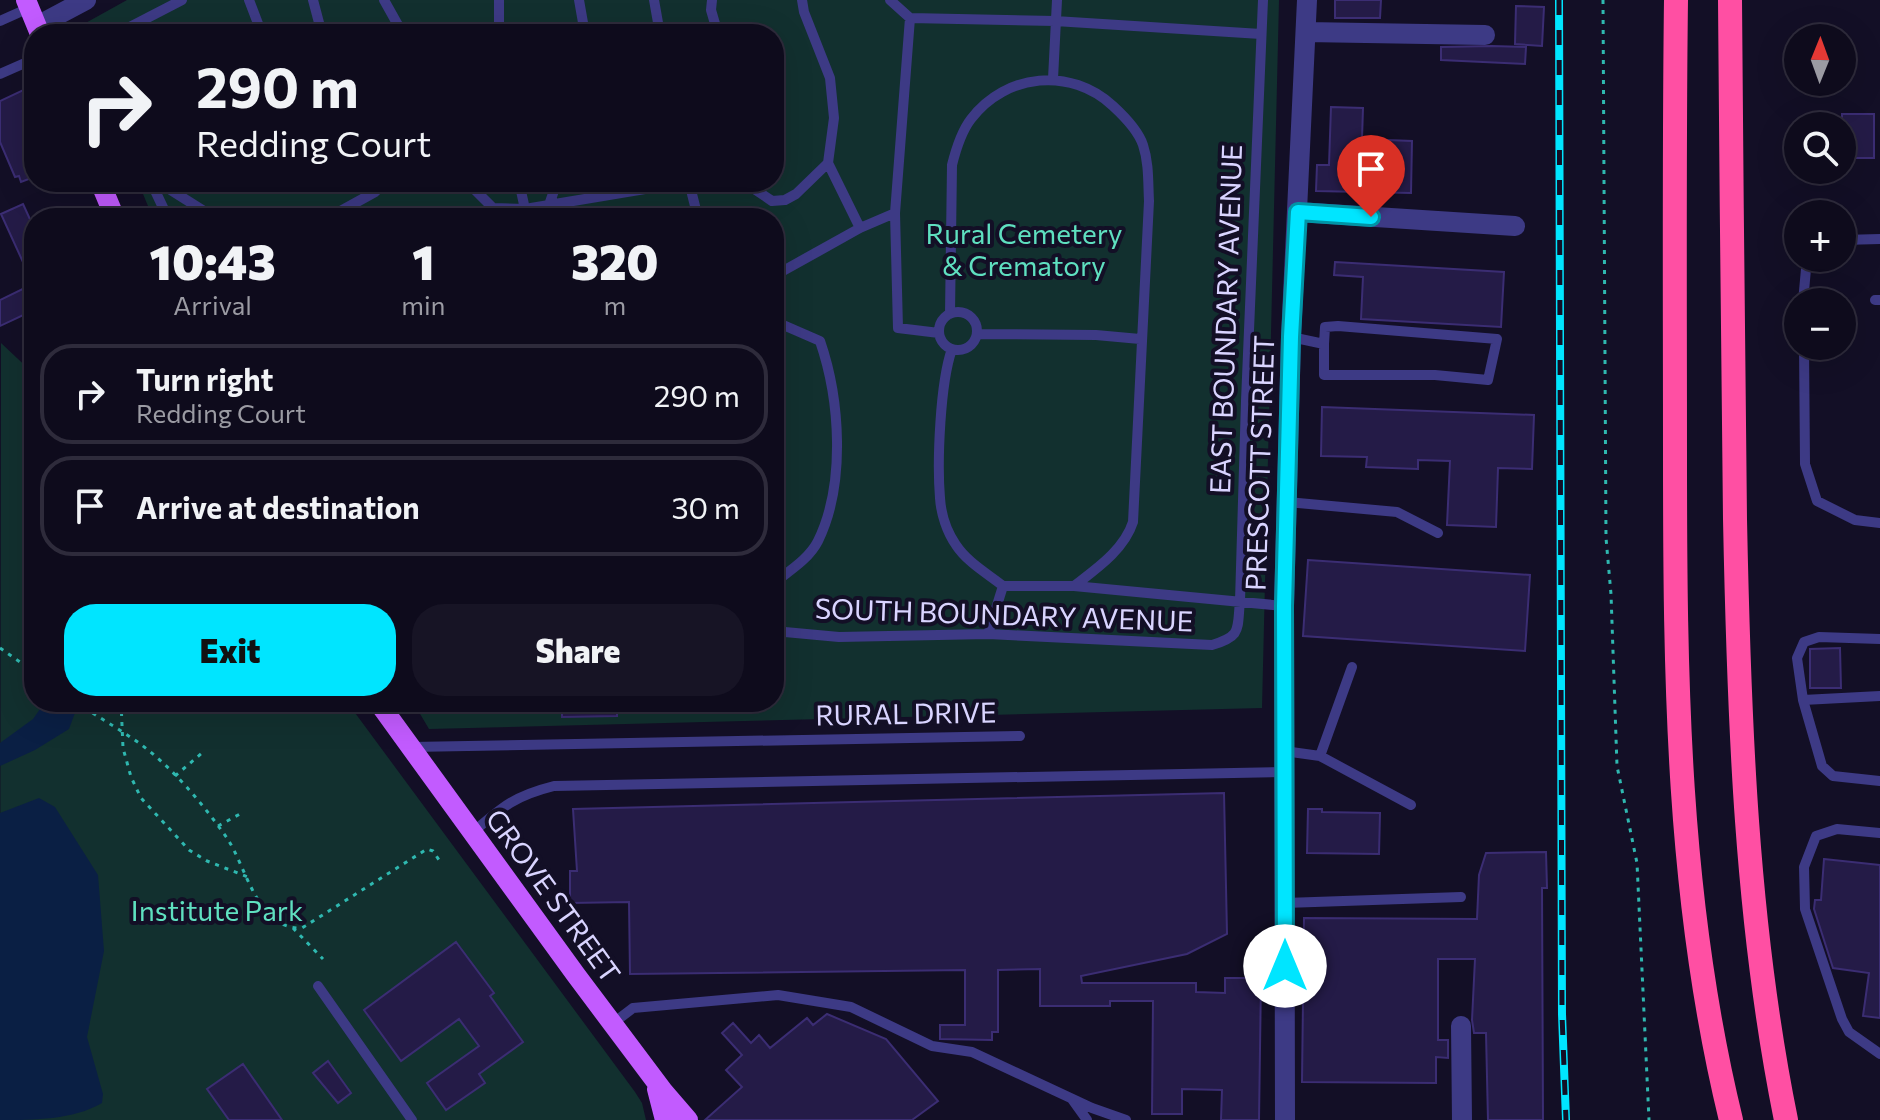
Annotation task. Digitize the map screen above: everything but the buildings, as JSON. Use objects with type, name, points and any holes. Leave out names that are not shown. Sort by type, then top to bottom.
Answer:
[{"type":"highway","points":[[1676,0],[1677,723],[1691,888],[1720,1075],[1731,1120]]},
{"type":"highway","points":[[1730,0],[1738,663],[1751,872],[1762,976],[1786,1120]]},
{"type":"highway","points":[[1720,1075],[1722,1120]]},
{"type":"main road","name":"GROVE STREET","points":[[385,712],[612,1024],[688,1120]]},
{"type":"main road","points":[[655,1081],[665,1120]]},
{"type":"street","points":[[33,17],[86,0]]},
{"type":"street","name":"PRESCOTT STREET","points":[[1285,1120],[1284,606],[1291,337],[1307,0]]},
{"type":"street","points":[[1306,32],[1485,35]]},
{"type":"street","points":[[1298,212],[1515,226]]},
{"type":"street","points":[[1461,1026],[1462,1120]]},
{"type":"lane","points":[[136,24],[182,0]]},
{"type":"lane","points":[[249,0],[258,24]]},
{"type":"lane","points":[[313,0],[319,24]]},
{"type":"lane","points":[[384,0],[397,24]]},
{"type":"lane","points":[[499,0],[499,24]]},
{"type":"lane","points":[[579,0],[583,24]]},
{"type":"lane","points":[[654,0],[658,24]]},
{"type":"lane","points":[[712,0],[715,24]]},
{"type":"lane","points":[[802,0],[830,78],[834,118],[828,163],[860,228]]},
{"type":"lane","points":[[890,0],[910,18],[1055,21],[1261,34]]},
{"type":"lane","points":[[1053,79],[1057,0]]},
{"type":"lane","name":"EAST BOUNDARY AVENUE","points":[[1231,639],[1235,634],[1240,601],[1263,0]]},
{"type":"lane","points":[[0,21],[33,17]]},
{"type":"lane","points":[[910,18],[895,213],[898,328],[939,333]]},
{"type":"lane","points":[[0,74],[24,63]]},
{"type":"lane","points":[[950,314],[952,165],[970,120],[1005,91],[1029,82],[1053,79],[1073,83],[1104,97],[1127,119],[1142,142],[1147,163],[1149,201],[1133,522],[1119,547],[1074,586]]},
{"type":"lane","points":[[759,192],[772,201],[785,200],[796,194],[828,163]]},
{"type":"lane","points":[[174,192],[199,208]]},
{"type":"lane","points":[[346,208],[375,192]]},
{"type":"lane","points":[[476,192],[490,208]]},
{"type":"lane","points":[[549,205],[554,192]]},
{"type":"lane","points":[[531,208],[628,192]]},
{"type":"lane","points":[[784,270],[860,228],[895,213]]},
{"type":"lane","points":[[1856,240],[1880,239]]},
{"type":"lane","points":[[958,312],[972,319],[977,334],[973,344],[963,350],[952,349],[943,343],[939,333],[942,322],[950,314],[958,312]]},
{"type":"lane","points":[[784,325],[820,341],[830,371],[836,436],[835,469],[827,515],[817,543],[784,575]]},
{"type":"lane","points":[[1338,326],[1497,339],[1488,380],[1435,375],[1324,375],[1324,344],[1325,327],[1338,326]]},
{"type":"lane","points":[[977,334],[1096,335],[1140,339]]},
{"type":"lane","points":[[1291,337],[1324,344]]},
{"type":"lane","points":[[952,349],[945,368],[940,499],[945,522],[957,547],[1003,586],[1074,586],[1284,606]]},
{"type":"lane","points":[[1804,360],[1805,464],[1817,501],[1855,520],[1880,523]]},
{"type":"lane","points":[[1287,502],[1397,512],[1438,533]]},
{"type":"lane","points":[[988,634],[1003,586]]},
{"type":"lane","name":"SOUTH BOUNDARY AVENUE","points":[[784,633],[839,637],[988,634],[1212,645],[1231,639]]},
{"type":"lane","points":[[1880,639],[1819,637],[1804,642],[1797,658],[1803,700],[1822,766],[1833,776],[1880,781]]},
{"type":"lane","points":[[1320,756],[1352,667]]},
{"type":"lane","points":[[1803,700],[1880,696]]},
{"type":"lane","name":"RURAL DRIVE","points":[[409,747],[1020,736]]},
{"type":"lane","points":[[472,833],[498,810],[524,794],[554,786],[1285,762],[1320,756],[1411,805]]},
{"type":"lane","points":[[1880,833],[1837,829],[1816,836],[1804,867],[1805,909],[1842,1019],[1849,1032],[1880,1054]]},
{"type":"lane","points":[[1285,903],[1461,897]]},
{"type":"lane","points":[[318,986],[412,1120]]},
{"type":"lane","points":[[612,1024],[633,1008],[778,995],[851,1007],[932,1046],[972,1052],[1126,1120]]},
{"type":"lane","points":[[1071,1098],[1087,1120]]},
{"type":"path","points":[[1603,0],[1606,538],[1617,766],[1637,863],[1649,1120]]},
{"type":"path","points":[[0,648],[24,665]]},
{"type":"path","points":[[90,712],[140,744],[175,776],[229,840],[267,913],[285,926],[302,928],[420,852],[427,849],[433,851],[439,860]]},
{"type":"path","points":[[121,712],[121,731],[131,777],[149,809],[189,850],[207,861],[248,877]]},
{"type":"path","points":[[175,776],[202,753]]},
{"type":"path","points":[[218,826],[240,814]]},
{"type":"path","points":[[293,928],[323,959]]},
{"type":"green space","name":"Rural Cemetery & Crematory","points":[[127,0],[1279,0],[1262,708],[429,729],[419,712],[784,712],[784,208],[149,208],[142,192],[784,192],[784,24],[84,24]]},
{"type":"green space","name":"Institute Park","points":[[1,343],[24,365],[24,712],[354,712],[635,1092],[642,1103],[646,1120],[0,1120]]},
{"type":"water","points":[[38,712],[75,712],[69,729],[35,750],[0,766],[0,743]]},
{"type":"water","points":[[39,798],[55,807],[98,875],[104,951],[87,1037],[103,1094],[102,1103],[66,1116],[0,1120],[0,813]]},
{"type":"railway","points":[[1559,0],[1562,1014],[1566,1120]]},
{"type":"route","points":[[1285,966],[1284,606],[1291,337],[1298,212],[1371,217]]}]
